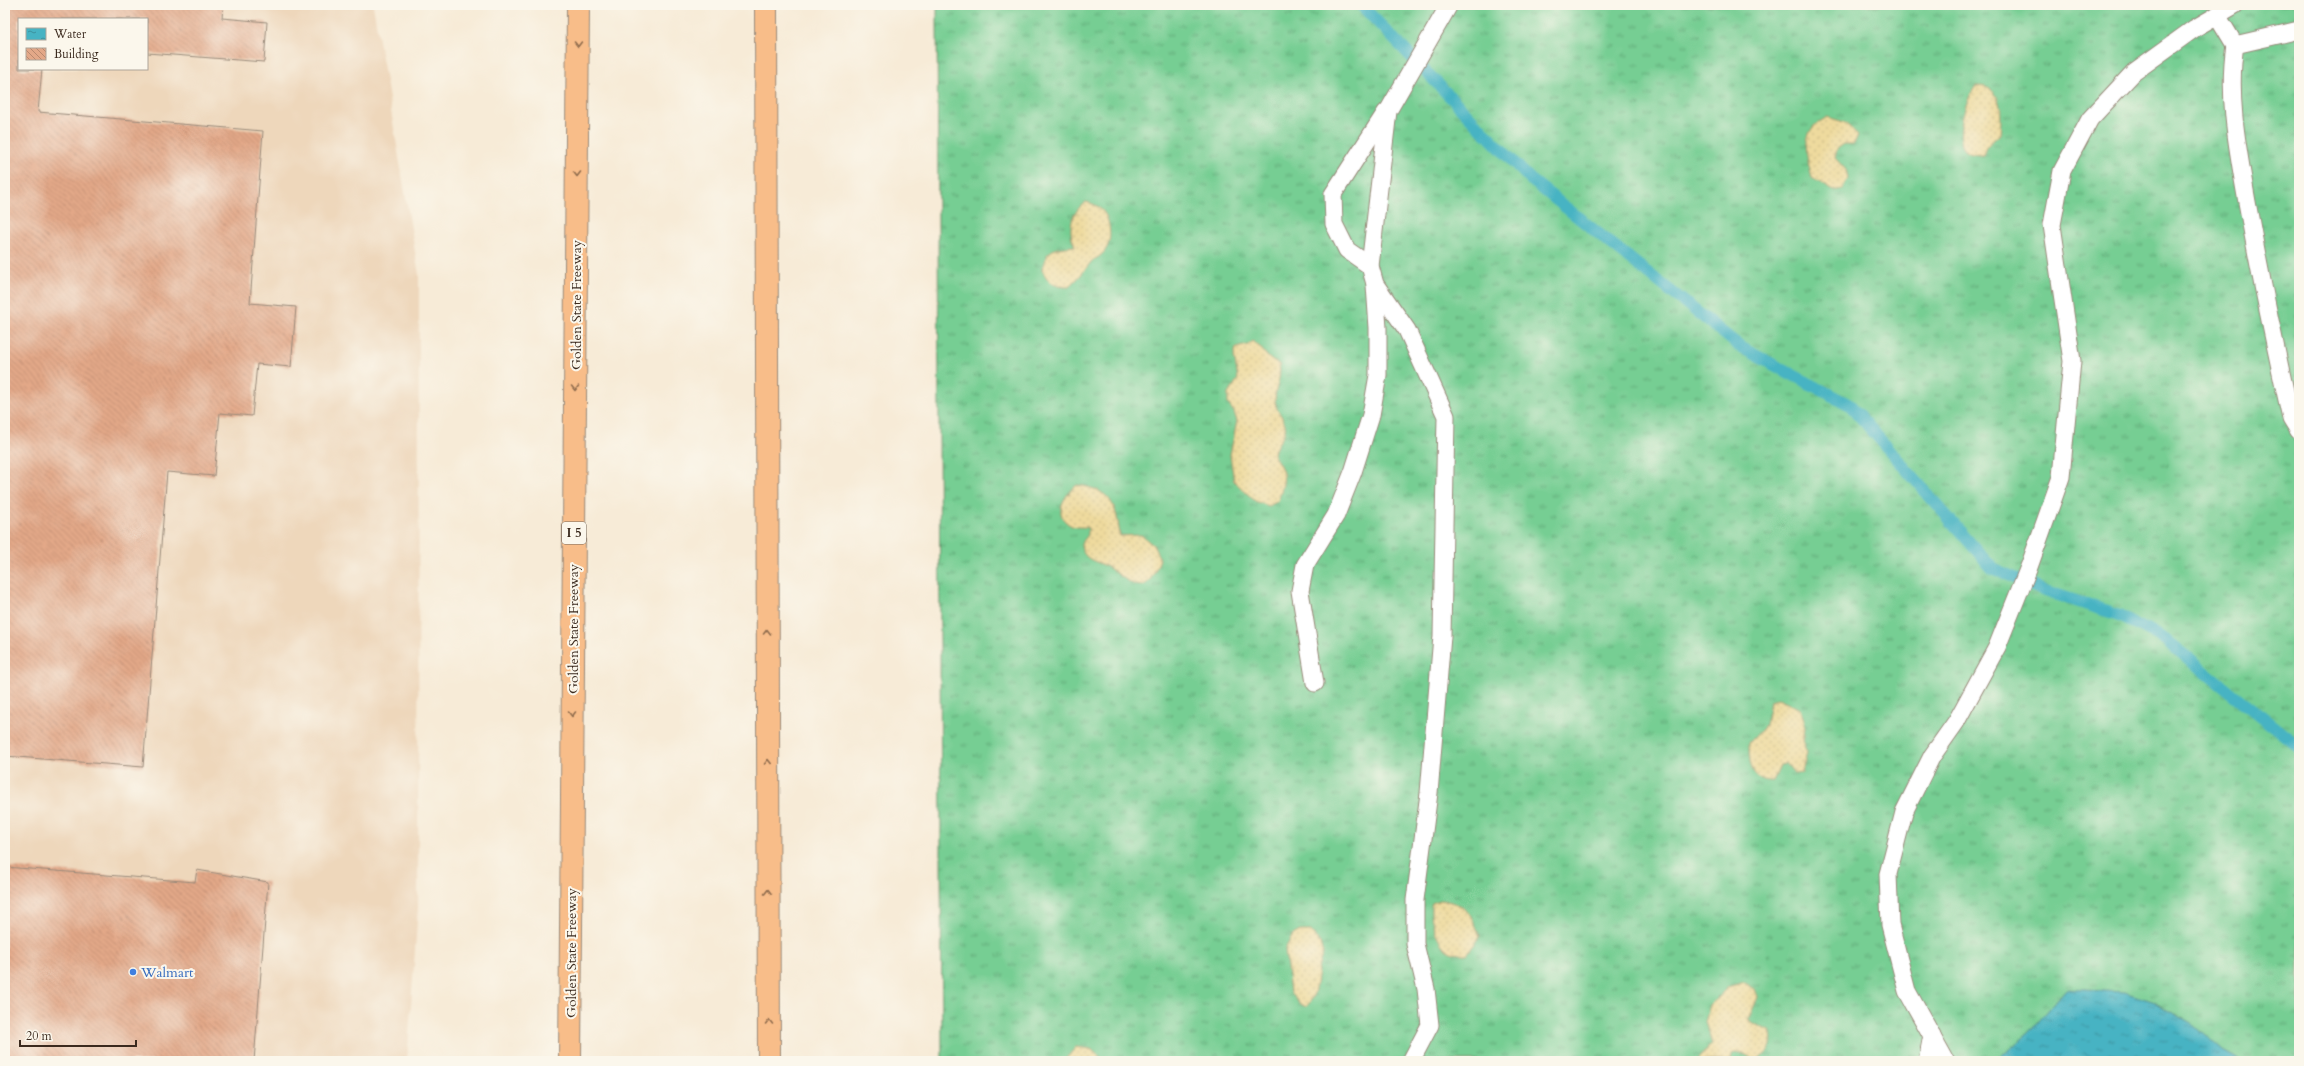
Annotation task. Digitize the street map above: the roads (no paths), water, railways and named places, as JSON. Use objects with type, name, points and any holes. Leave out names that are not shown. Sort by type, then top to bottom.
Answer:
[{"type":"highway","name":"Golden State Freeway","points":[[570,1061],[578,5]]},
{"type":"highway","points":[[766,5],[769,1061]]},
{"type":"lane","points":[[1370,266],[1347,250],[1334,224],[1333,194],[1388,111],[1449,5]]},
{"type":"lane","points":[[1946,1061],[1907,991],[1890,925],[1888,874],[1904,812],[1932,756],[1956,722],[1997,647],[2029,568],[2060,477],[2072,361],[2052,225],[2062,171],[2090,119],[2134,72],[2195,28],[2235,5]]},
{"type":"lane","points":[[2217,15],[2235,45],[2232,63],[2235,129],[2265,301],[2291,418],[2299,431]]},
{"type":"lane","points":[[2235,45],[2299,30]]},
{"type":"lane","points":[[1314,683],[1300,591],[1305,565],[1336,515],[1353,472],[1371,415],[1378,375],[1378,328],[1375,284],[1370,266],[1388,111]]},
{"type":"lane","points":[[1375,284],[1407,330],[1446,416],[1441,651],[1429,793],[1415,900],[1415,944],[1426,989],[1430,1025],[1411,1061]]},
{"type":"lane","points":[[1927,1061],[1932,1035]]},
{"type":"water","points":[[2066,989],[2124,992],[2154,1002],[2193,1024],[2223,1051],[2241,1061],[1995,1061],[2029,1033]]},
{"type":"waterway","points":[[1361,5],[1530,179],[1742,348],[1850,405],[1992,568],[2042,590],[2119,615],[2164,639],[2299,747]]},
{"type":"place","name":"Walmart","points":[[133,972]]}]
